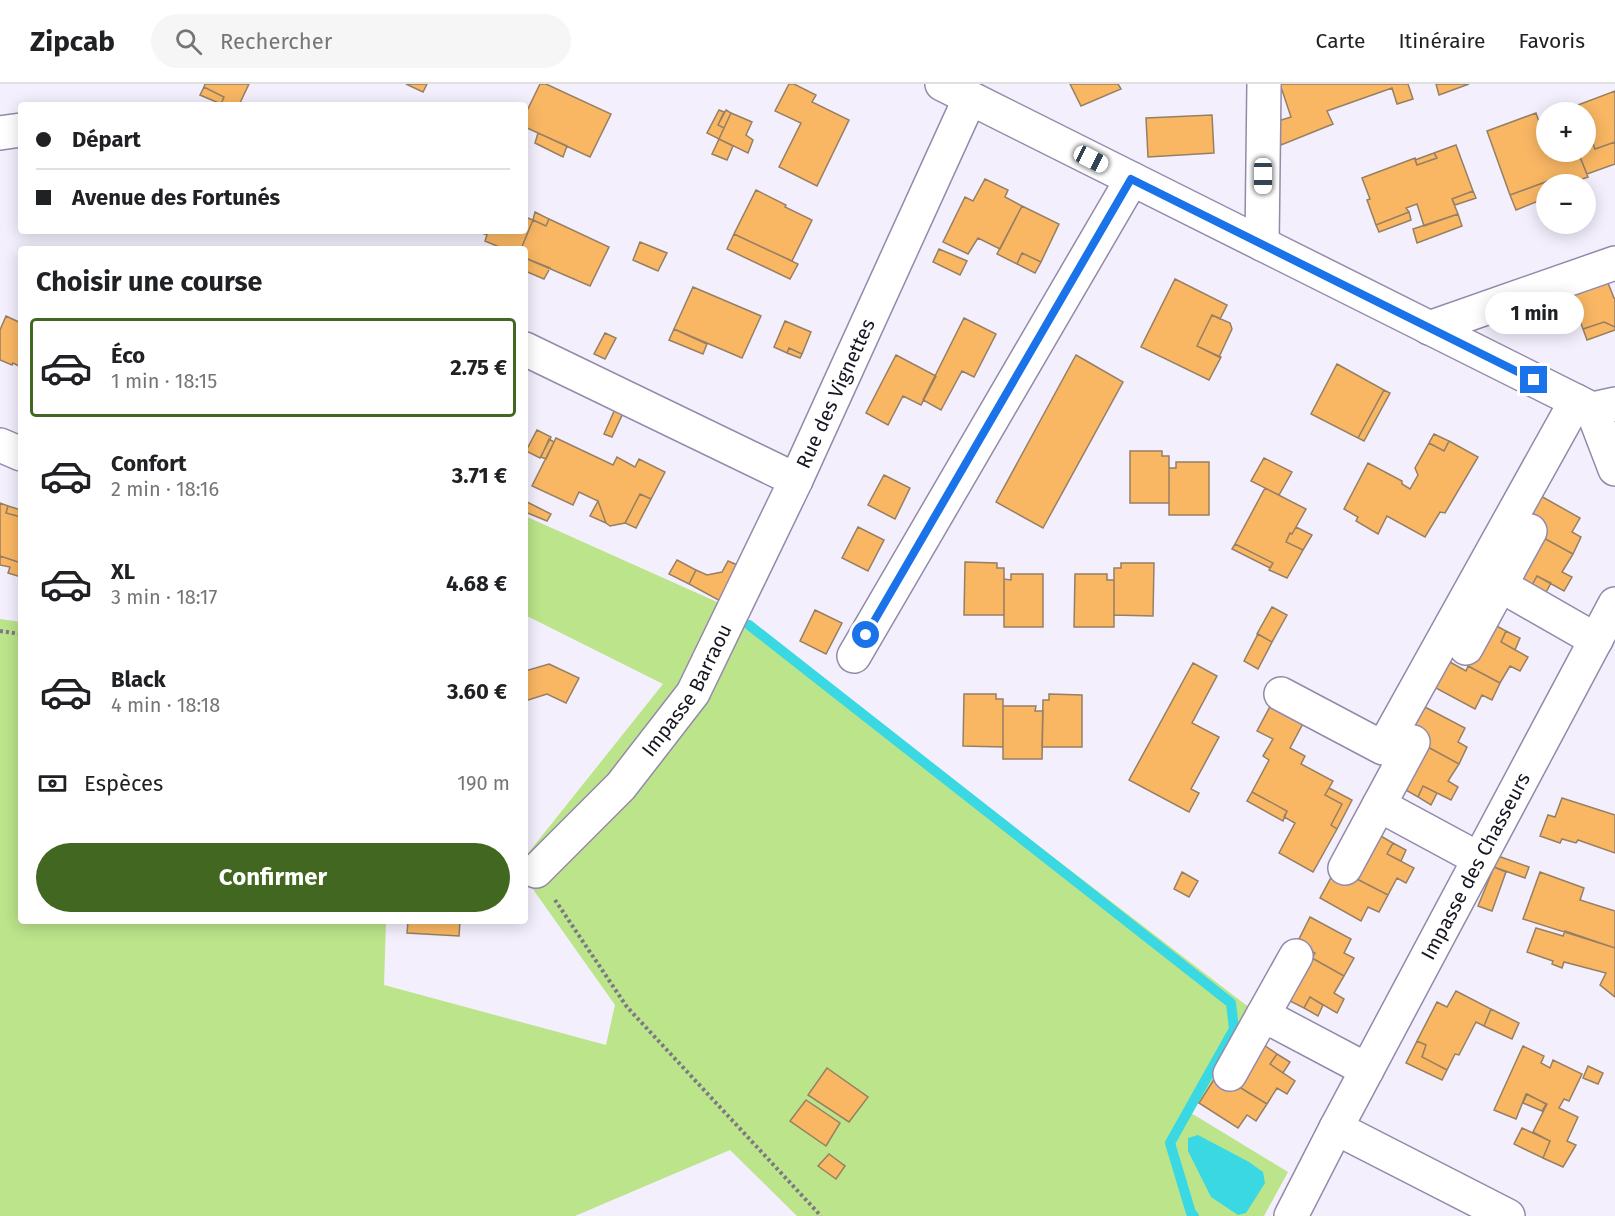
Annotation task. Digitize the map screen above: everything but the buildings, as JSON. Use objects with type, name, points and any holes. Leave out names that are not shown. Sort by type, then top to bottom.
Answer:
[{"type":"street","points":[[1262,244],[1264,84]]},
{"type":"street","points":[[956,91],[1429,328],[1599,409],[1615,469]]},
{"type":"street","name":"Rue des Vignettes","points":[[528,350],[796,480],[956,91]]},
{"type":"street","points":[[0,133],[18,130]]},
{"type":"street","points":[[854,656],[1131,179]]},
{"type":"street","points":[[1429,328],[1615,263]]},
{"type":"street","points":[[1281,694],[1383,748],[1599,409]]},
{"type":"street","points":[[0,445],[18,453]]},
{"type":"street","name":"Impasse Barraou","points":[[536,871],[621,786],[693,693],[796,480]]},
{"type":"street","points":[[1466,648],[1530,531]]},
{"type":"street","points":[[1500,585],[1596,639]]},
{"type":"street","name":"Impasse des Chasseurs","points":[[1291,1216],[1615,604]]},
{"type":"street","points":[[1346,868],[1413,742]]},
{"type":"street","points":[[1379,804],[1479,859]]},
{"type":"street","points":[[1230,1074],[1296,956]]},
{"type":"street","points":[[1263,1015],[1367,1070]]},
{"type":"street","points":[[1336,1128],[1508,1216]]},
{"type":"path","points":[[0,631],[18,634]]},
{"type":"path","points":[[536,871],[627,1007],[821,1216]]},
{"type":"green space","points":[[528,517],[726,606],[1259,1015],[1191,1113],[1288,1172],[1264,1216],[797,1216],[730,1150],[575,1216],[0,1216],[0,619],[18,622],[18,924],[386,924],[384,985],[606,1045],[615,1005],[528,882],[528,853],[663,684],[528,616]]},
{"type":"water","points":[[1198,1135],[1263,1172],[1265,1183],[1246,1213],[1238,1215],[1211,1197],[1188,1151],[1188,1138]]},
{"type":"waterway","points":[[749,625],[1231,1003],[1234,1029],[1170,1143],[1191,1213],[1194,1216]]},
{"type":"route","points":[[866,635],[1131,179],[1534,380]]}]
